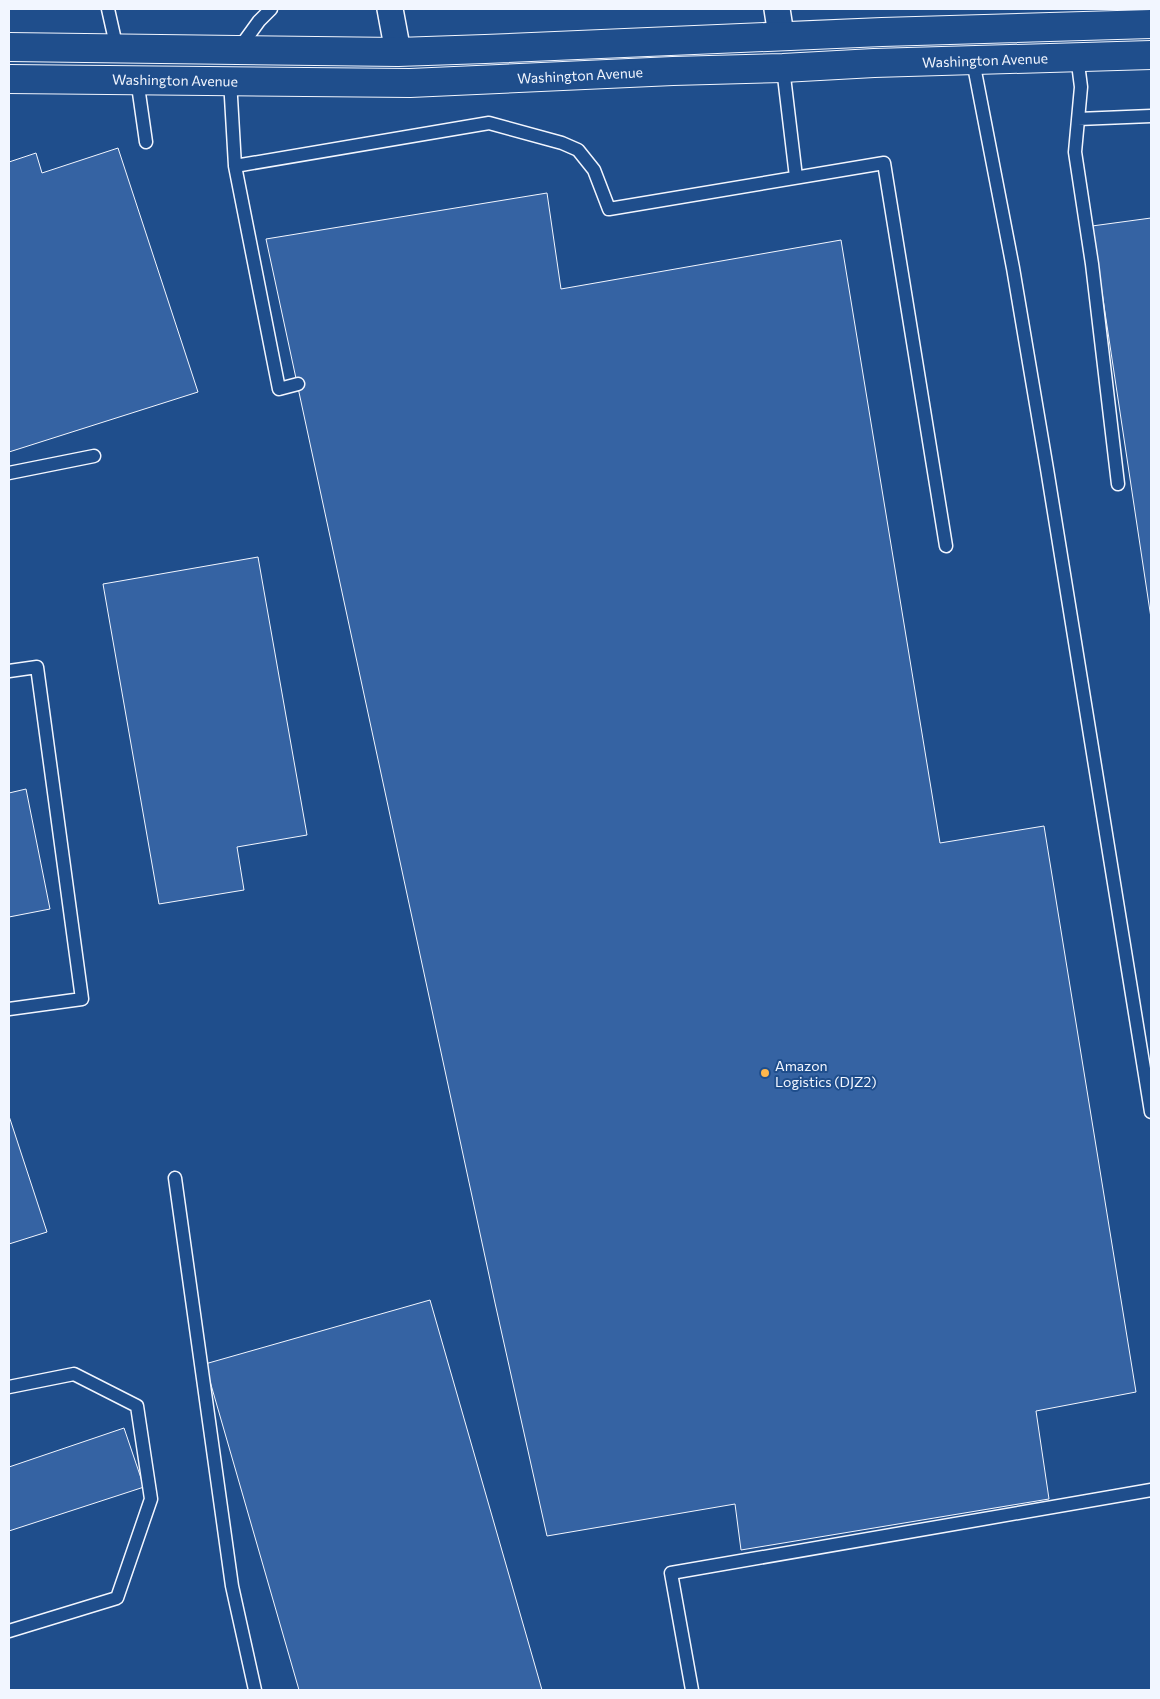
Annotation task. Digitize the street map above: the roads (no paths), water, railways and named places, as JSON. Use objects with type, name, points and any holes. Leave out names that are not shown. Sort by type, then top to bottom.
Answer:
[{"type":"main road","points":[[9,47],[398,52],[485,50],[781,35],[1151,24]]},
{"type":"main road","name":"Washington Avenue","points":[[9,79],[410,83],[874,63],[1151,55]]},
{"type":"street","points":[[390,9],[398,52]]},
{"type":"street","points":[[777,9],[781,35]]},
{"type":"lane","points":[[108,9],[116,49]]},
{"type":"lane","points":[[238,50],[259,21],[271,9]]},
{"type":"lane","points":[[1077,56],[1081,87],[1075,152],[1092,264],[1118,484]]},
{"type":"lane","points":[[973,61],[1013,268],[1044,449],[1151,1112]]},
{"type":"lane","points":[[782,68],[796,177]]},
{"type":"lane","points":[[136,79],[146,142]]},
{"type":"lane","points":[[230,80],[235,166],[279,389],[298,384]]},
{"type":"lane","points":[[1078,119],[1151,116]]},
{"type":"lane","points":[[235,166],[489,123],[562,143],[578,150],[594,170],[609,209],[884,163],[946,546]]},
{"type":"lane","points":[[9,473],[94,456]]},
{"type":"lane","points":[[9,671],[37,667],[82,999],[9,1008]]},
{"type":"lane","points":[[175,1178],[232,1586],[255,1690]]},
{"type":"lane","points":[[9,1387],[74,1374],[138,1406],[151,1499],[117,1598],[9,1631]]},
{"type":"lane","points":[[692,1690],[671,1573],[1151,1490]]},
{"type":"place","name":"Amazon Logistics (DJZ2)","points":[[765,1073]]}]
